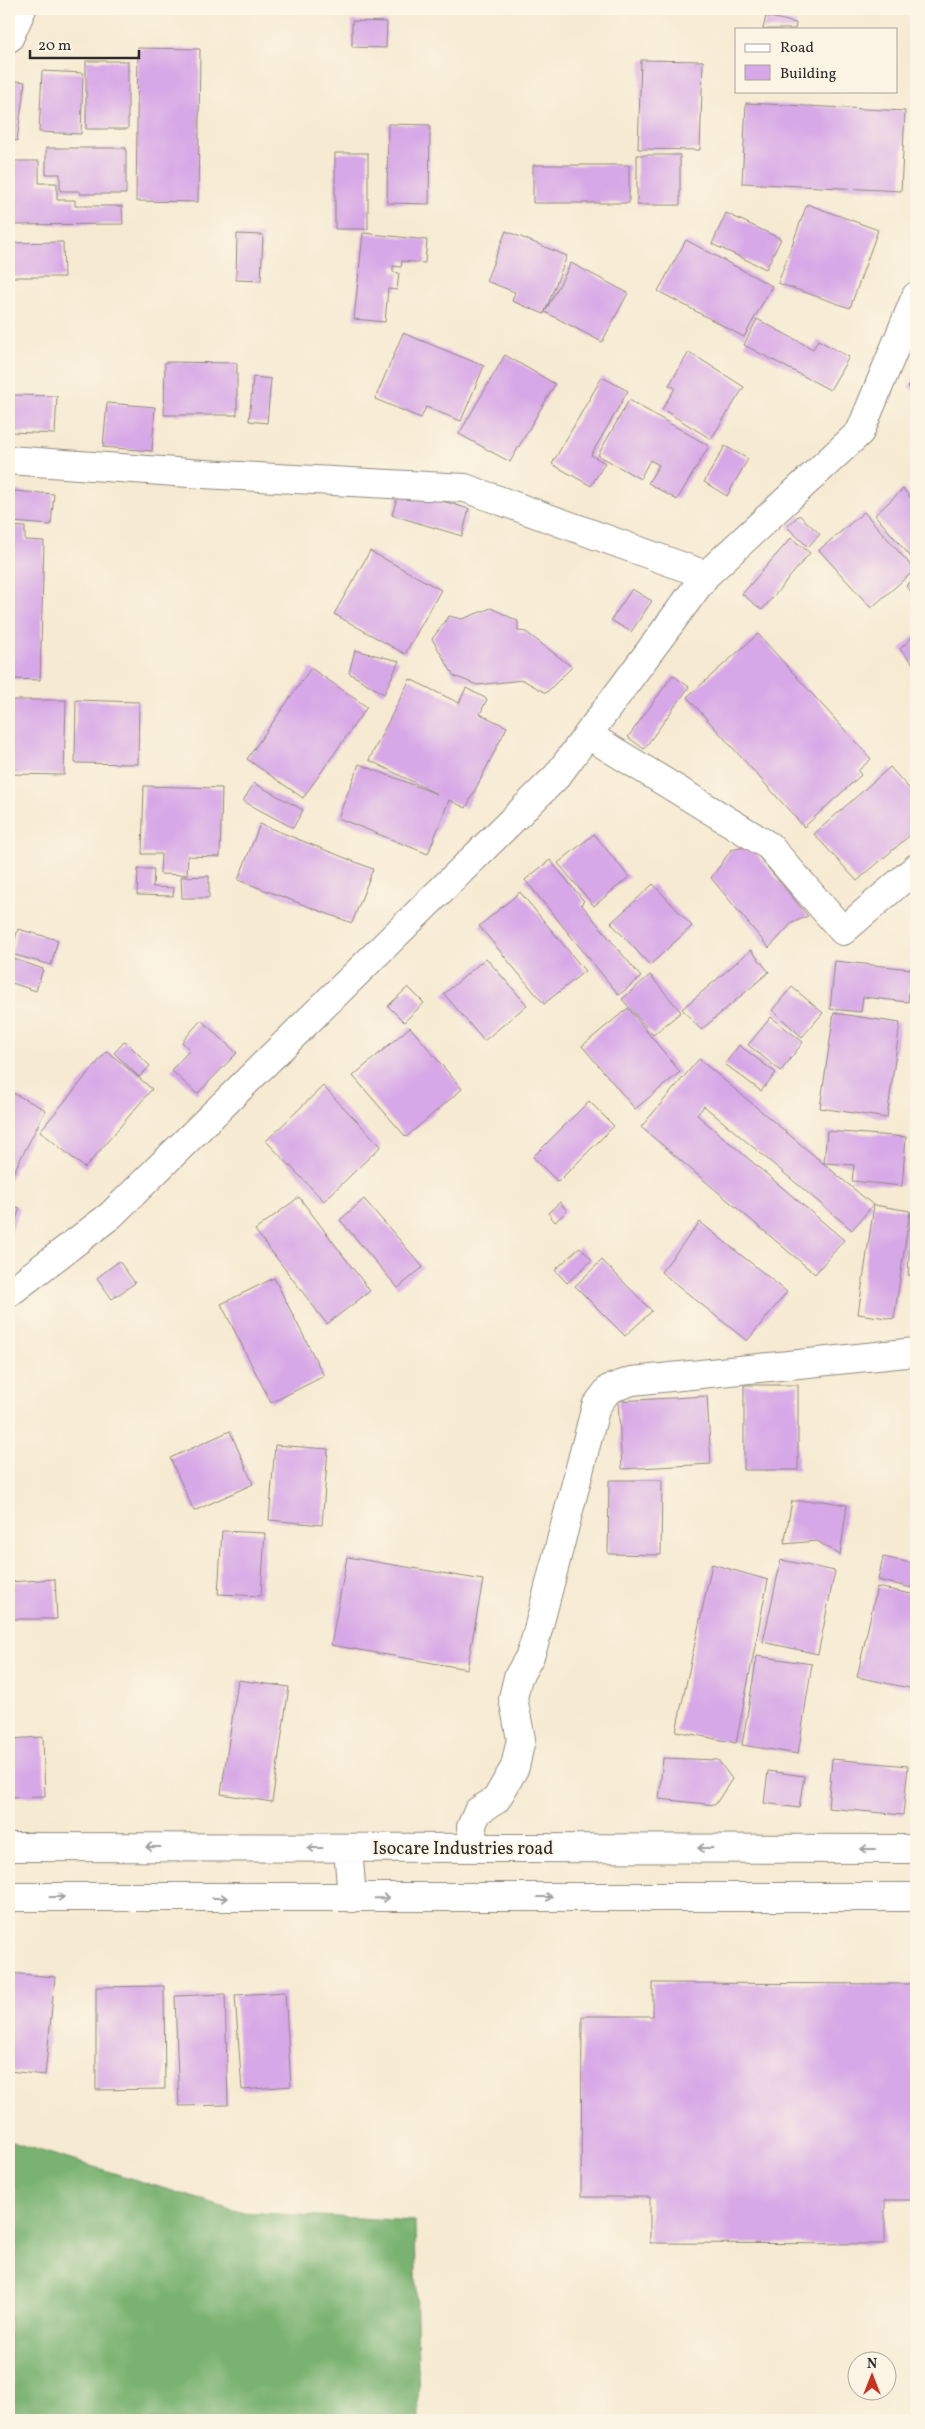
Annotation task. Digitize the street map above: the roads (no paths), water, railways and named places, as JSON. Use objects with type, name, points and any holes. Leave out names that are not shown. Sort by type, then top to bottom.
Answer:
[{"type":"street","points":[[9,38],[22,9]]},
{"type":"street","points":[[9,1293],[111,1215],[557,776],[706,575],[860,432],[916,296]]},
{"type":"street","points":[[9,460],[203,474],[465,488],[706,575]]},
{"type":"street","points":[[588,735],[769,846],[843,931],[916,868]]},
{"type":"street","points":[[476,1847],[471,1827],[478,1811],[496,1800],[515,1768],[521,1739],[513,1698],[518,1677],[530,1656],[535,1641],[596,1406],[610,1389],[632,1381],[916,1352]]},
{"type":"street","name":"Isocare Industries road","points":[[9,1847],[916,1849]]},
{"type":"street","points":[[348,1848],[352,1898]]},
{"type":"street","points":[[9,1897],[916,1897]]}]
